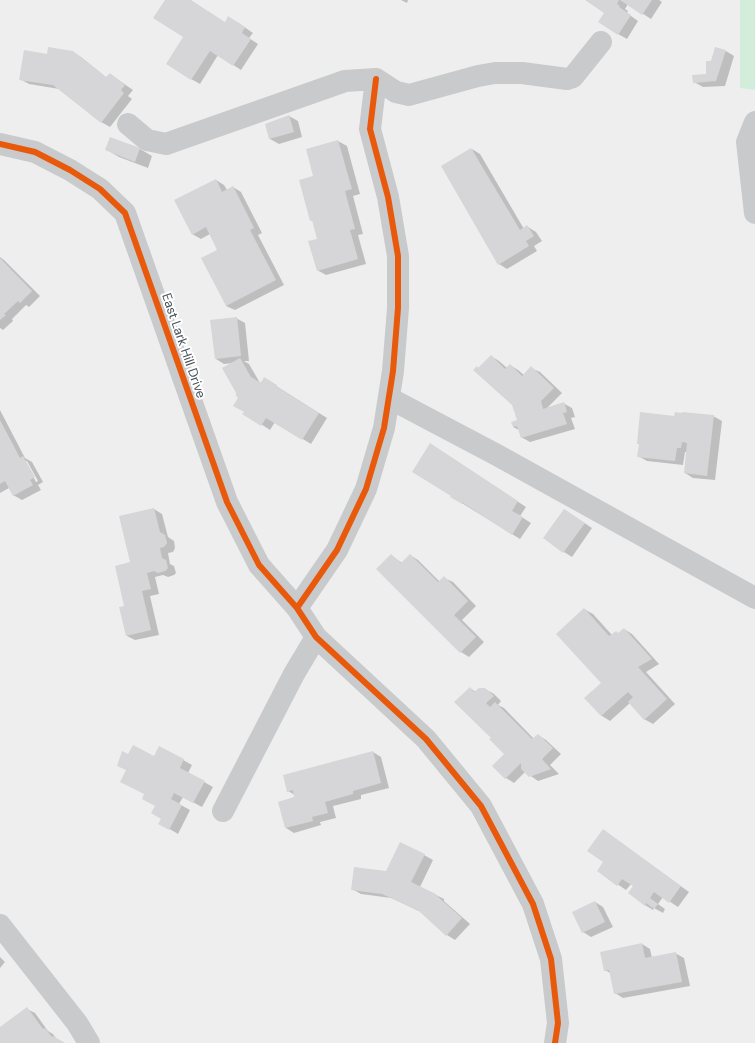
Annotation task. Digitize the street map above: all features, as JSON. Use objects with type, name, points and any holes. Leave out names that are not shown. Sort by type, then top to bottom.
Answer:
[{"type":"street","points":[[128,124],[147,140],[166,144],[345,82],[376,79],[396,92],[409,95],[478,76],[495,73],[522,74],[567,79],[573,77],[601,42]]},
{"type":"street","points":[[297,608],[337,550],[366,489],[384,428],[389,398],[393,371],[398,308],[398,256],[388,197],[370,129],[376,79]]},
{"type":"street","points":[[755,122],[747,142],[755,213]]},
{"type":"street","name":"East Lark Hill Drive","points":[[0,144],[35,152],[70,170],[100,189],[125,213],[226,502],[259,565],[297,608],[316,637],[426,739],[481,806],[533,904],[551,959],[558,1023],[555,1043]]},
{"type":"street","points":[[389,398],[504,459],[755,598]]},
{"type":"street","points":[[223,811],[294,674],[316,637]]},
{"type":"street","points":[[0,925],[77,1023],[89,1043]]},
{"type":"green space","points":[[740,0],[755,0],[755,90],[740,88]]},
{"type":"building","points":[[165,0],[191,0],[225,22],[228,16],[245,27],[242,33],[251,39],[233,66],[210,51],[191,80],[166,64],[183,37],[153,18]]},
{"type":"building","points":[[585,0],[619,0],[617,4],[620,6],[619,7],[631,15],[618,35],[598,22],[604,13]]},
{"type":"building","points":[[620,0],[652,0],[642,15]]},
{"type":"building","points":[[48,47],[73,51],[106,77],[110,73],[125,85],[121,90],[124,93],[101,123],[53,85],[19,80],[24,50],[47,54]]},
{"type":"building","points":[[715,47],[726,50],[716,81],[693,83],[692,75],[706,74],[706,61],[711,61]]},
{"type":"building","points":[[289,115],[294,132],[269,139],[265,124]]},
{"type":"building","points":[[110,137],[140,148],[135,162],[105,150]]},
{"type":"building","points":[[338,140],[352,189],[345,191],[355,229],[350,230],[358,259],[317,271],[308,241],[317,239],[312,220],[310,221],[299,180],[313,176],[306,149]]},
{"type":"building","points":[[471,148],[520,230],[527,225],[534,236],[526,241],[529,246],[498,265],[441,166]]},
{"type":"building","points":[[216,179],[222,192],[233,186],[254,228],[250,230],[276,280],[226,306],[201,258],[217,250],[206,227],[192,235],[174,200]]},
{"type":"building","points":[[0,258],[32,291],[20,303],[18,301],[4,314],[6,315],[0,320]]},
{"type":"building","points":[[237,317],[241,356],[215,359],[210,320]]},
{"type":"building","points":[[491,355],[505,369],[510,364],[522,376],[531,366],[554,388],[541,401],[543,409],[564,402],[567,412],[563,413],[567,424],[521,438],[517,426],[513,427],[511,422],[517,420],[512,405],[473,370],[477,366],[478,368]]},
{"type":"building","points":[[240,358],[251,377],[261,383],[264,377],[277,385],[277,387],[319,413],[302,440],[266,418],[261,426],[242,414],[244,412],[233,406],[238,398],[222,368]]},
{"type":"building","points":[[640,412],[674,416],[675,412],[714,415],[707,476],[684,473],[687,443],[682,442],[681,448],[677,448],[675,461],[637,457]]},
{"type":"building","points":[[0,420],[20,458],[23,456],[35,477],[30,480],[33,485],[13,496],[5,481],[0,484]]},
{"type":"building","points":[[430,443],[518,501],[512,511],[523,517],[512,535],[412,472]]},
{"type":"building","points":[[154,508],[160,532],[165,535],[167,543],[164,547],[160,548],[162,558],[166,560],[168,568],[165,571],[158,573],[154,571],[147,573],[151,589],[142,591],[151,630],[126,636],[119,607],[124,606],[115,566],[130,562],[119,516]]},
{"type":"building","points":[[564,509],[585,523],[563,553],[543,538]]},
{"type":"building","points":[[391,554],[401,563],[410,554],[438,582],[444,576],[468,601],[454,615],[476,637],[460,653],[376,569]]},
{"type":"building","points":[[584,608],[609,636],[616,631],[618,633],[624,628],[652,659],[638,667],[667,699],[644,720],[628,702],[633,697],[628,692],[601,716],[584,698],[601,683],[556,634]]},
{"type":"building","points":[[470,687],[474,692],[479,688],[485,688],[494,696],[486,703],[490,707],[495,702],[532,739],[538,734],[553,748],[542,759],[551,769],[529,777],[521,769],[521,763],[505,779],[492,766],[504,754],[489,739],[491,738],[454,702]]},
{"type":"building","points":[[133,745],[154,756],[159,746],[184,759],[180,768],[205,781],[193,803],[174,793],[171,799],[182,805],[169,830],[158,824],[161,819],[151,813],[155,806],[142,799],[144,794],[120,782],[126,770],[117,766],[122,751],[128,754]]},
{"type":"building","points":[[373,751],[381,783],[353,791],[353,794],[325,802],[328,813],[312,817],[313,821],[285,828],[278,802],[294,797],[293,790],[287,792],[283,775]]},
{"type":"building","points":[[603,829],[681,886],[669,903],[654,892],[650,898],[658,904],[654,909],[646,903],[645,906],[628,893],[633,886],[622,879],[617,886],[597,871],[603,862],[587,851]]},
{"type":"building","points":[[400,842],[425,854],[411,882],[436,894],[462,918],[446,936],[420,911],[382,894],[351,890],[354,867],[386,871]]},
{"type":"building","points":[[595,901],[605,922],[582,933],[572,912]]},
{"type":"building","points":[[642,943],[645,958],[676,952],[682,982],[614,994],[609,970],[604,971],[600,952]]},
{"type":"building","points":[[27,1007],[43,1029],[45,1028],[52,1037],[53,1036],[65,1043],[0,1043],[0,1027]]},
{"type":"cycle path","points":[[376,79],[370,129],[388,197],[398,256],[398,308],[393,371],[384,428],[366,489],[337,550],[297,608],[316,637],[426,739],[481,806],[533,904],[551,959],[558,1023],[555,1043]]},
{"type":"cycle path","points":[[0,144],[35,152],[70,170],[100,189],[125,213],[227,502],[259,565],[297,608]]}]
